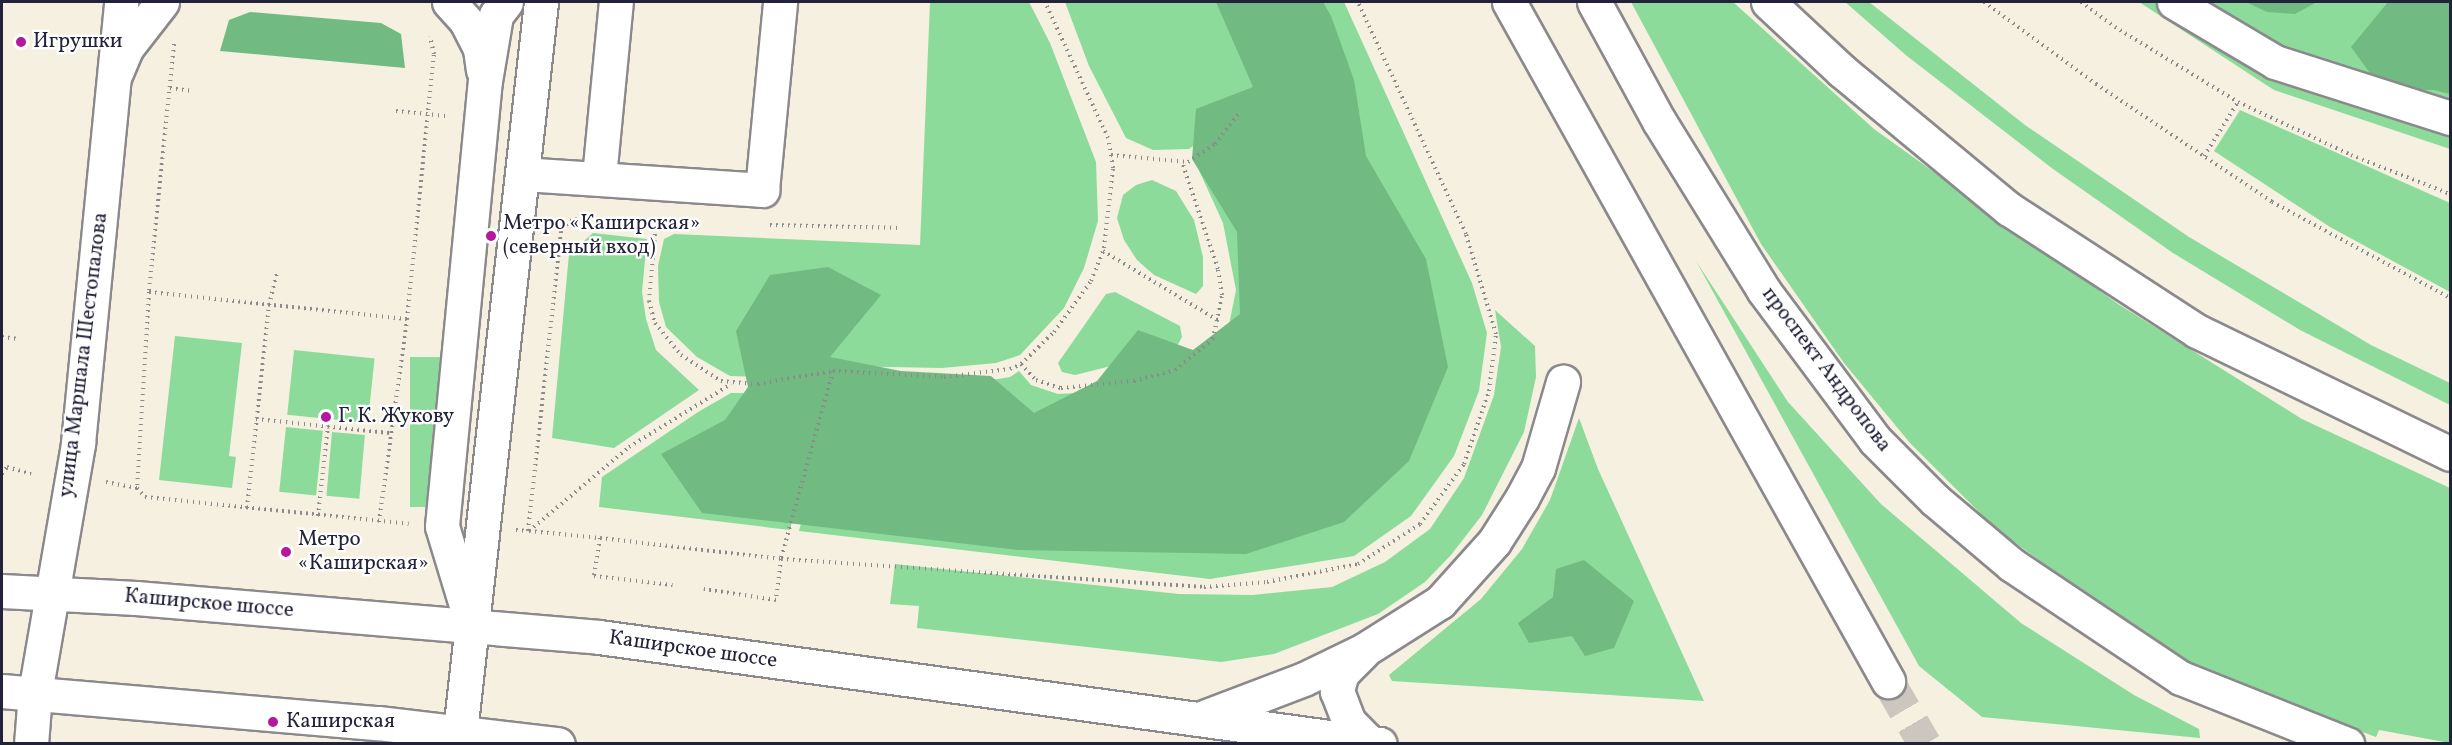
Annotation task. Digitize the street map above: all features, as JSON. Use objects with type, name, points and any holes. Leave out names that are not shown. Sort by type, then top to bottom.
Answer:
[{"type":"main road","name":"улица Маршала Шестопалова","points":[[30,744],[35,693],[78,442],[121,2]]},
{"type":"main road","points":[[114,78],[127,47],[162,2]]},
{"type":"main road","points":[[449,2],[466,21],[480,49],[485,81]]},
{"type":"main road","points":[[472,625],[442,526],[485,81],[496,15],[506,2]]},
{"type":"main road","points":[[459,738],[541,2]]},
{"type":"main road","points":[[599,177],[616,2]]},
{"type":"main road","points":[[522,174],[599,177],[762,190],[780,2]]},
{"type":"main road","points":[[1509,2],[1888,681]]},
{"type":"main road","name":"проспект Андропова","points":[[1594,2],[1659,121],[1764,291],[1875,440],[1935,500],[2012,565],[2181,678],[2347,744]]},
{"type":"main road","points":[[1768,2],[1842,71],[2009,209],[2197,331],[2451,454]]},
{"type":"main road","points":[[2174,2],[2275,62],[2451,118]]},
{"type":"main road","points":[[1199,719],[1304,679],[1364,650],[1440,602],[1494,542],[1538,468],[1563,382]]},
{"type":"main road","name":"Каширское шоссе","points":[[2,591],[472,625],[599,637],[1374,742]]},
{"type":"main road","points":[[1364,650],[1342,673],[1337,691],[1349,722],[1374,742]]},
{"type":"main road","points":[[2,691],[459,738],[558,744]]},
{"type":"path","points":[[656,222],[650,301],[655,323],[681,355],[721,381],[758,384],[833,371],[944,377],[1010,369],[1021,364],[1054,332],[1085,290],[1103,251],[1112,155],[1108,138],[1045,2]]},
{"type":"path","points":[[512,530],[781,559],[1204,587],[1267,582],[1358,564],[1420,524],[1464,464],[1489,392],[1496,334],[1466,234],[1358,2]]},
{"type":"path","points":[[1984,2],[2096,84],[2272,202],[2451,298]]},
{"type":"path","points":[[2081,2],[2115,27],[2238,102],[2351,155],[2451,194]]},
{"type":"path","points":[[379,522],[389,433],[407,319],[434,54],[426,26]]},
{"type":"path","points":[[137,488],[149,292],[175,40]]},
{"type":"path","points":[[170,88],[192,91]]},
{"type":"path","points":[[2204,156],[2238,102]]},
{"type":"path","points":[[396,111],[428,114]]},
{"type":"path","points":[[1112,155],[1182,162],[1201,156],[1215,144],[1239,113]]},
{"type":"path","points":[[1021,364],[1036,380],[1061,388],[1155,377],[1194,358],[1214,339],[1222,295],[1218,269],[1182,162]]},
{"type":"path","points":[[562,229],[570,221],[594,216]]},
{"type":"path","points":[[624,218],[691,223]]},
{"type":"path","points":[[528,531],[562,220]]},
{"type":"path","points":[[761,225],[901,228]]},
{"type":"path","points":[[1103,251],[1218,321]]},
{"type":"path","points":[[247,508],[269,305],[277,273]]},
{"type":"path","points":[[149,292],[407,319]]},
{"type":"path","points":[[2,337],[19,339]]},
{"type":"path","points":[[704,589],[776,600],[781,559],[833,371]]},
{"type":"path","points":[[528,531],[629,447],[732,383]]},
{"type":"path","points":[[256,419],[389,433]]},
{"type":"path","points":[[318,516],[328,426]]},
{"type":"path","points":[[2,474],[7,467],[31,474]]},
{"type":"path","points":[[105,482],[137,488],[145,498],[414,525]]},
{"type":"path","points":[[600,538],[594,576],[672,585]]},
{"type":"green space","points":[[930,2],[1029,2],[1050,43],[1096,162],[1098,221],[1084,268],[1064,308],[1020,355],[996,363],[942,368],[839,366],[761,377],[730,376],[697,357],[666,327],[659,302],[658,266],[664,239],[674,234],[920,245]]},
{"type":"green space","points":[[1065,2],[1344,2],[1472,283],[1487,333],[1479,391],[1454,456],[1411,516],[1354,556],[1210,579],[799,531],[837,381],[943,388],[1010,377],[1019,371],[1031,385],[1058,394],[1134,390],[1225,345],[1236,290],[1223,223],[1197,166],[1207,136],[1189,149],[1153,150],[1126,138],[1089,66]]},
{"type":"green space","points":[[1216,2],[1323,2],[1331,16],[1354,80],[1366,156],[1426,259],[1448,367],[1409,461],[1344,522],[1246,554],[1018,550],[702,513],[661,454],[725,420],[748,387],[736,331],[770,275],[828,267],[881,295],[830,357],[901,371],[991,376],[1034,413],[1097,381],[1138,330],[1193,350],[1240,314],[1237,232],[1192,159],[1196,109],[1253,87]]},
{"type":"green space","points":[[1631,2],[1733,2],[1874,129],[2118,304],[2302,419],[2450,488],[2450,743],[2379,730],[2376,737],[2248,689],[2161,650],[1994,527],[1910,443],[1844,363],[1761,244]]},
{"type":"green space","points":[[1845,2],[1869,2],[2025,125],[2189,237],[2371,345],[2450,383],[2450,405],[2300,330],[2173,253],[2053,169],[1907,56]]},
{"type":"green space","points":[[2139,2],[2450,2],[2450,149],[2274,90]]},
{"type":"green space","points":[[2246,2],[2317,2],[2295,14],[2267,12]]},
{"type":"green space","points":[[2388,2],[2450,2],[2450,94],[2434,90],[2392,90],[2375,80],[2351,47]]},
{"type":"green space","points":[[250,12],[381,23],[401,34],[405,68],[220,51],[229,20]]},
{"type":"green space","points":[[2240,110],[2450,203],[2450,292],[2330,227],[2214,151]]},
{"type":"green space","points":[[1152,180],[1176,191],[1194,220],[1203,257],[1203,286],[1196,294],[1154,275],[1137,260],[1124,240],[1117,218],[1123,195],[1136,185]]},
{"type":"green space","points":[[593,233],[647,239],[642,292],[646,319],[656,350],[699,390],[614,448],[552,438],[569,254]]},
{"type":"green space","points":[[1696,261],[1788,402],[1881,504],[2021,623],[2134,695],[2199,729],[2200,738],[1982,717],[1919,666]]},
{"type":"green space","points":[[1115,292],[1180,326],[1182,337],[1175,350],[1075,375],[1062,372],[1058,363],[1106,294]]},
{"type":"green space","points":[[1495,310],[1535,346],[1536,377],[1524,432],[1482,515],[1451,555],[1425,582],[1378,614],[1274,654],[1221,662],[917,628],[919,606],[890,604],[895,564],[1179,594],[1253,595],[1332,587],[1385,562],[1430,529],[1464,478],[1494,395],[1501,347]]},
{"type":"green space","points":[[175,336],[242,343],[229,456],[236,457],[232,488],[159,480]]},
{"type":"green space","points":[[294,350],[375,358],[368,423],[287,415]]},
{"type":"green space","points":[[410,357],[448,357],[448,507],[410,507]]},
{"type":"green space","points":[[823,380],[790,530],[599,507],[602,477],[698,412],[731,393],[758,393]]},
{"type":"green space","points":[[1579,418],[1598,469],[1704,701],[1392,681],[1389,675],[1481,599],[1522,549],[1550,500]]},
{"type":"green space","points":[[286,427],[323,431],[316,496],[279,492]]},
{"type":"green space","points":[[332,432],[365,435],[359,499],[326,496]]},
{"type":"green space","points":[[1584,560],[1634,601],[1614,648],[1585,656],[1572,636],[1529,643],[1518,623],[1553,597],[1556,569]]},
{"type":"tunnel","points":[[1888,681],[1925,744]]},
{"type":"place","name":"Игрушки","points":[[21,42]]},
{"type":"place","name":"Метро «Каширская» (северный вход)","points":[[491,236]]},
{"type":"place","name":"Г. К. Жукову","points":[[326,417]]},
{"type":"place","name":"Метро «Каширская»","points":[[286,552]]},
{"type":"place","name":"Каширская","points":[[273,722]]}]
